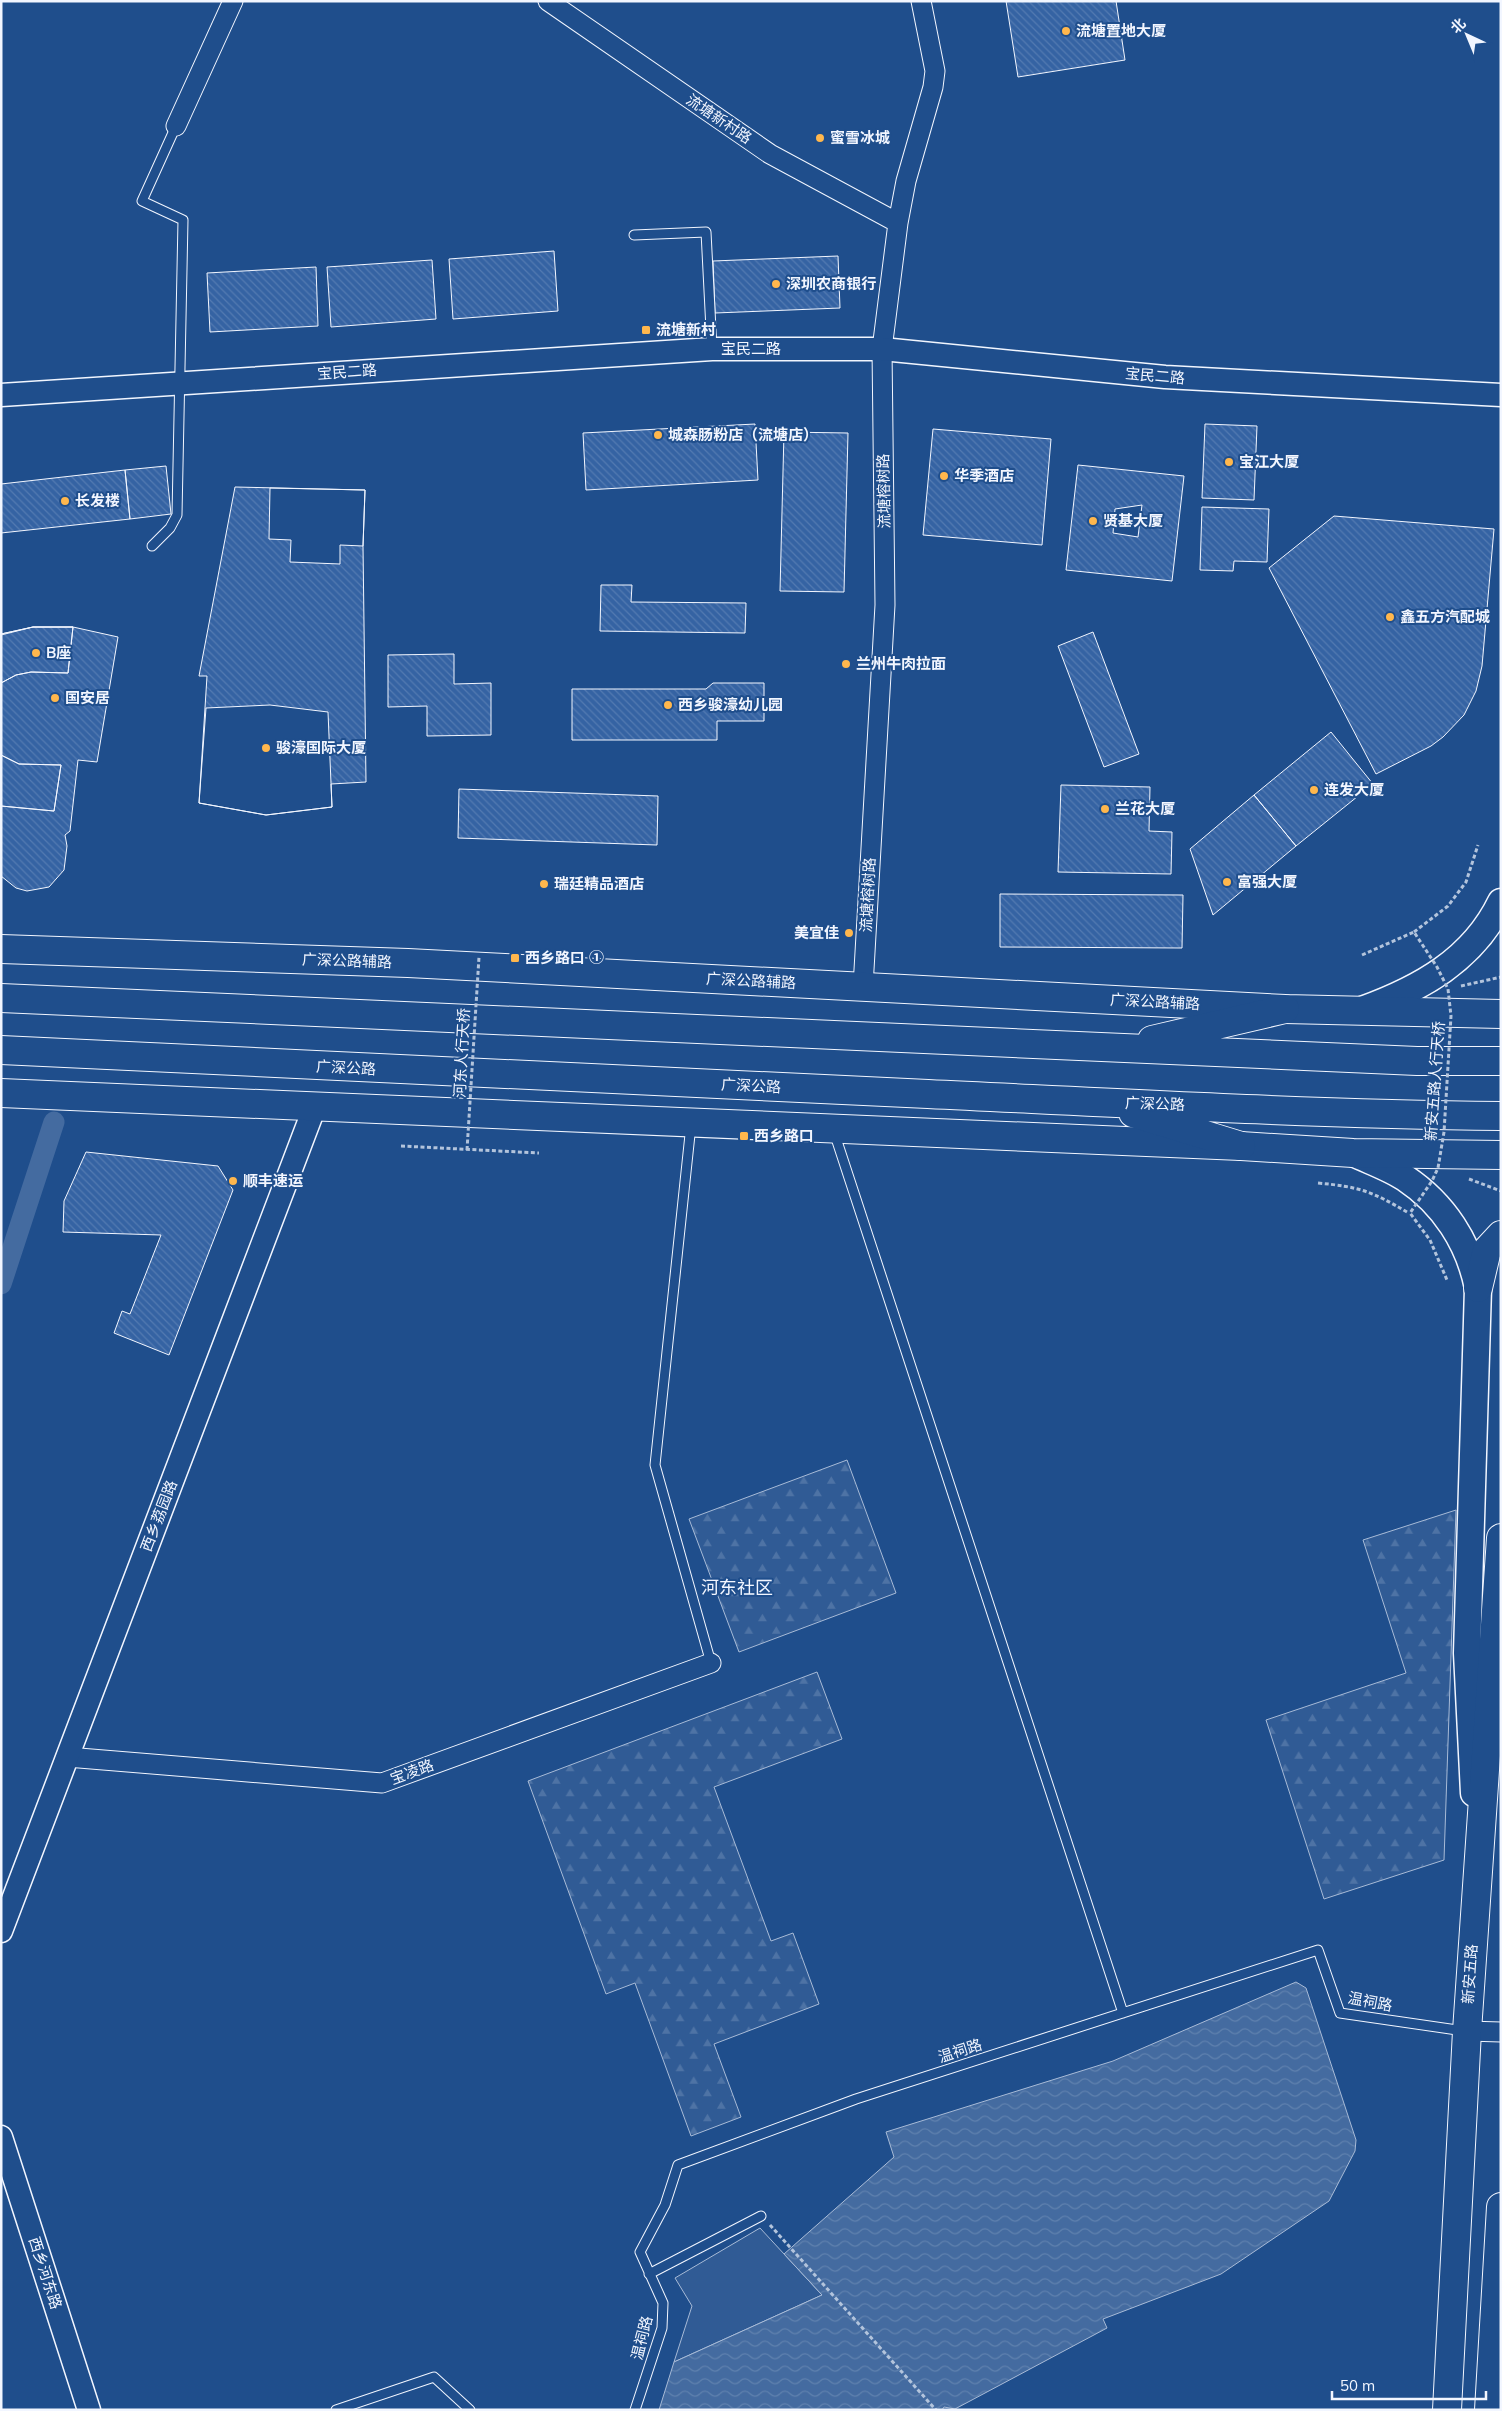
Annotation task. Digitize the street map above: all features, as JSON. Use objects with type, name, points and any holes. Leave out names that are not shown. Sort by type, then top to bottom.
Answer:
[{"type":"main road","points":[[1361,1010],[1399,996],[1425,983],[1458,959],[1476,940],[1501,902]]},
{"type":"main road","name":"广深公路辅路","points":[[1,949],[408,963],[1284,1009],[1501,1014]]},
{"type":"main road","points":[[1,998],[1417,1061],[1501,1061]]},
{"type":"main road","points":[[1120,1047],[1284,1009]]},
{"type":"main road","name":"广深公路","points":[[1,1050],[428,1072],[1096,1102],[1425,1115],[1501,1116]]},
{"type":"main road","points":[[1,1093],[1241,1146],[1353,1153],[1501,1155]]},
{"type":"main road","points":[[1096,1102],[1241,1146]]},
{"type":"main road","points":[[1353,1153],[1405,1178],[1452,1222],[1474,1266],[1478,1288]]},
{"type":"main road","points":[[1478,1864],[1467,1653],[1478,1288],[1487,1250],[1501,1235]]},
{"type":"main road","name":"新安五路","points":[[1446,2410],[1467,2031],[1501,1538]]},
{"type":"main road","points":[[1490,2410],[1501,2207]]},
{"type":"street","points":[[176,126],[233,1]]},
{"type":"street","name":"流塘新村路","points":[[548,1],[770,154],[898,223]]},
{"type":"street","name":"流塘榕树路","points":[[863,987],[885,605],[882,349],[898,223],[906,181],[933,87],[935,71],[921,1]]},
{"type":"street","name":"宝民二路","points":[[1,394],[712,349],[882,349],[1165,377],[1501,395]]},
{"type":"street","name":"西乡荔园路","points":[[2,1926],[315,1106]]},
{"type":"street","name":"宝凌路","points":[[68,1757],[382,1783],[711,1663]]},
{"type":"street","points":[[1467,2031],[1501,2032]]},
{"type":"street","name":"西乡河东路","points":[[1,2137],[89,2410]]},
{"type":"lane","points":[[152,546],[170,528],[177,515],[183,220],[142,201],[176,126]]},
{"type":"lane","points":[[634,235],[706,232],[712,349]]},
{"type":"lane","points":[[691,1123],[655,1465],[711,1663]]},
{"type":"lane","points":[[833,1129],[1122,2013]]},
{"type":"lane","name":"温祠路","points":[[635,2410],[662,2328],[663,2303],[640,2252],[665,2205],[678,2165],[856,2099],[1318,1950],[1340,2013],[1467,2031]]},
{"type":"lane","points":[[650,2274],[761,2216]]},
{"type":"lane","points":[[336,2410],[434,2377],[470,2410]]},
{"type":"path","points":[[1362,955],[1414,932],[1448,906],[1466,882],[1478,845]]},
{"type":"path","name":"新安五路人行天桥","points":[[1410,1213],[1432,1181],[1438,1168],[1444,1132],[1450,1016],[1448,988],[1414,932]]},
{"type":"path","name":"河东人行天桥","points":[[468,1150],[479,957]]},
{"type":"path","points":[[1448,988],[1501,977]]},
{"type":"path","points":[[401,1146],[539,1153]]},
{"type":"path","points":[[1318,1184],[1355,1187],[1376,1193],[1410,1213],[1430,1240],[1447,1280]]},
{"type":"path","points":[[761,2216],[936,2410]]},
{"type":"green space","points":[[847,1460],[896,1593],[739,1652],[689,1519]]},
{"type":"green space","points":[[1456,1510],[1444,1860],[1324,1899],[1266,1720],[1406,1673],[1363,1540]]},
{"type":"green space","points":[[817,1672],[842,1739],[714,1787],[771,1941],[793,1933],[819,2004],[714,2044],[741,2117],[691,2136],[635,1983],[606,1994],[528,1781]]},
{"type":"shaded area","points":[[760,2228],[822,2295],[674,2362],[692,2306],[675,2278]]},
{"type":"water","points":[[1296,1982],[1306,1988],[1356,2140],[1355,2151],[1329,2201],[1221,2274],[1103,2319],[1107,2328],[955,2409],[944,2407],[942,2410],[659,2410],[674,2362],[822,2295],[784,2254],[894,2157],[886,2132],[1113,2061]]},
{"type":"building","name":"流塘置地大厦","points":[[1006,1],[1116,1],[1125,60],[1018,77]]},
{"type":"building","points":[[554,251],[558,311],[453,319],[449,259]]},
{"type":"building","name":"深圳农商银行","points":[[838,256],[840,308],[715,313],[713,261]]},
{"type":"building","points":[[432,260],[436,319],[331,327],[327,267]]},
{"type":"building","points":[[316,267],[318,326],[210,332],[207,273]]},
{"type":"building","points":[[755,424],[758,480],[586,490],[583,433]]},
{"type":"building","name":"宝江大厦","points":[[1205,424],[1257,426],[1254,500],[1202,498]]},
{"type":"building","points":[[933,429],[1051,439],[1042,545],[923,535]]},
{"type":"building","points":[[784,432],[848,433],[844,592],[780,591]]},
{"type":"building","name":"贤基大厦","points":[[1078,465],[1184,476],[1172,581],[1066,570]],"holes":[[[1142,505],[1138,537],[1113,533],[1115,509]]]},
{"type":"building","points":[[166,466],[171,514],[130,519],[125,470]]},
{"type":"building","name":"长发楼","points":[[125,470],[130,519],[1,533],[1,484]]},
{"type":"building","points":[[235,487],[365,490],[363,546],[366,782],[331,784],[332,807],[266,815],[199,803],[207,676],[199,676]]},
{"type":"building","points":[[270,488],[365,490],[363,546],[340,545],[340,564],[290,562],[291,540],[269,539]]},
{"type":"building","points":[[1202,507],[1269,509],[1267,562],[1234,561],[1233,571],[1200,570]]},
{"type":"building","name":"鑫五方汽配城","points":[[1334,516],[1494,529],[1482,666],[1476,691],[1464,715],[1443,737],[1431,746],[1376,774],[1269,568]]},
{"type":"building","points":[[601,585],[632,585],[631,602],[746,603],[745,633],[600,631]]},
{"type":"building","name":"B座","points":[[33,627],[73,627],[68,673],[31,672],[16,675],[1,683],[1,634]]},
{"type":"building","name":"B座","points":[[33,627],[73,627],[68,673],[31,672],[16,675],[1,683],[1,635]]},
{"type":"building","name":"国安居","points":[[33,627],[73,627],[118,637],[97,762],[78,760],[70,831],[65,835],[67,846],[64,870],[49,887],[27,891],[16,888],[1,876],[1,634]]},
{"type":"building","points":[[1093,632],[1139,754],[1104,767],[1058,646]]},
{"type":"building","points":[[454,654],[454,684],[491,683],[491,735],[427,736],[427,706],[388,707],[388,655]]},
{"type":"building","name":"西乡骏濠幼儿园","points":[[713,683],[764,683],[764,721],[717,721],[717,740],[572,740],[572,689],[706,689]]},
{"type":"building","name":"骏濠国际大厦","points":[[270,705],[328,712],[332,807],[266,815],[199,803],[206,708]]},
{"type":"building","name":"连发大厦","points":[[1331,732],[1373,784],[1296,846],[1254,795]]},
{"type":"building","points":[[1,755],[19,764],[61,765],[54,811],[1,806]]},
{"type":"building","points":[[1,755],[19,764],[61,765],[54,811],[1,806]]},
{"type":"building","name":"兰花大厦","points":[[1061,785],[1150,787],[1149,831],[1172,832],[1171,874],[1058,872]]},
{"type":"building","points":[[459,789],[658,796],[657,845],[458,838]]},
{"type":"building","name":"富强大厦","points":[[1254,795],[1296,846],[1213,915],[1190,849]]},
{"type":"building","points":[[1000,894],[1183,895],[1182,948],[1000,947]]},
{"type":"building","points":[[86,1152],[218,1166],[233,1190],[169,1355],[114,1333],[122,1311],[130,1314],[161,1235],[63,1232],[64,1201]]},
{"type":"waterway","points":[[1,1284],[54,1122]]},
{"type":"place","name":"流塘置地大厦","points":[[1066,31]]},
{"type":"place","name":"蜜雪冰城","points":[[820,138]]},
{"type":"place","name":"深圳农商银行","points":[[776,284]]},
{"type":"place","name":"流塘新村","points":[[646,330]]},
{"type":"place","name":"城森肠粉店（流塘店）","points":[[658,435]]},
{"type":"place","name":"宝江大厦","points":[[1229,462]]},
{"type":"place","name":"华季酒店","points":[[944,476]]},
{"type":"place","name":"长发楼","points":[[65,501]]},
{"type":"place","name":"贤基大厦","points":[[1093,521]]},
{"type":"place","name":"鑫五方汽配城","points":[[1390,617]]},
{"type":"place","name":"B座","points":[[36,653]]},
{"type":"place","name":"兰州牛肉拉面","points":[[846,664]]},
{"type":"place","name":"国安居","points":[[55,698]]},
{"type":"place","name":"西乡骏濠幼儿园","points":[[668,705]]},
{"type":"place","name":"骏濠国际大厦","points":[[266,748]]},
{"type":"place","name":"连发大厦","points":[[1314,790]]},
{"type":"place","name":"兰花大厦","points":[[1105,809]]},
{"type":"place","name":"富强大厦","points":[[1227,882]]},
{"type":"place","name":"瑞廷精品酒店","points":[[544,884]]},
{"type":"place","name":"美宜佳","points":[[849,933]]},
{"type":"place","name":"西乡路口 ①","points":[[515,958]]},
{"type":"place","name":"西乡路口","points":[[744,1136]]},
{"type":"place","name":"顺丰速运","points":[[233,1181]]},
{"type":"district","name":"河东社区","points":[[737,1588]]}]
